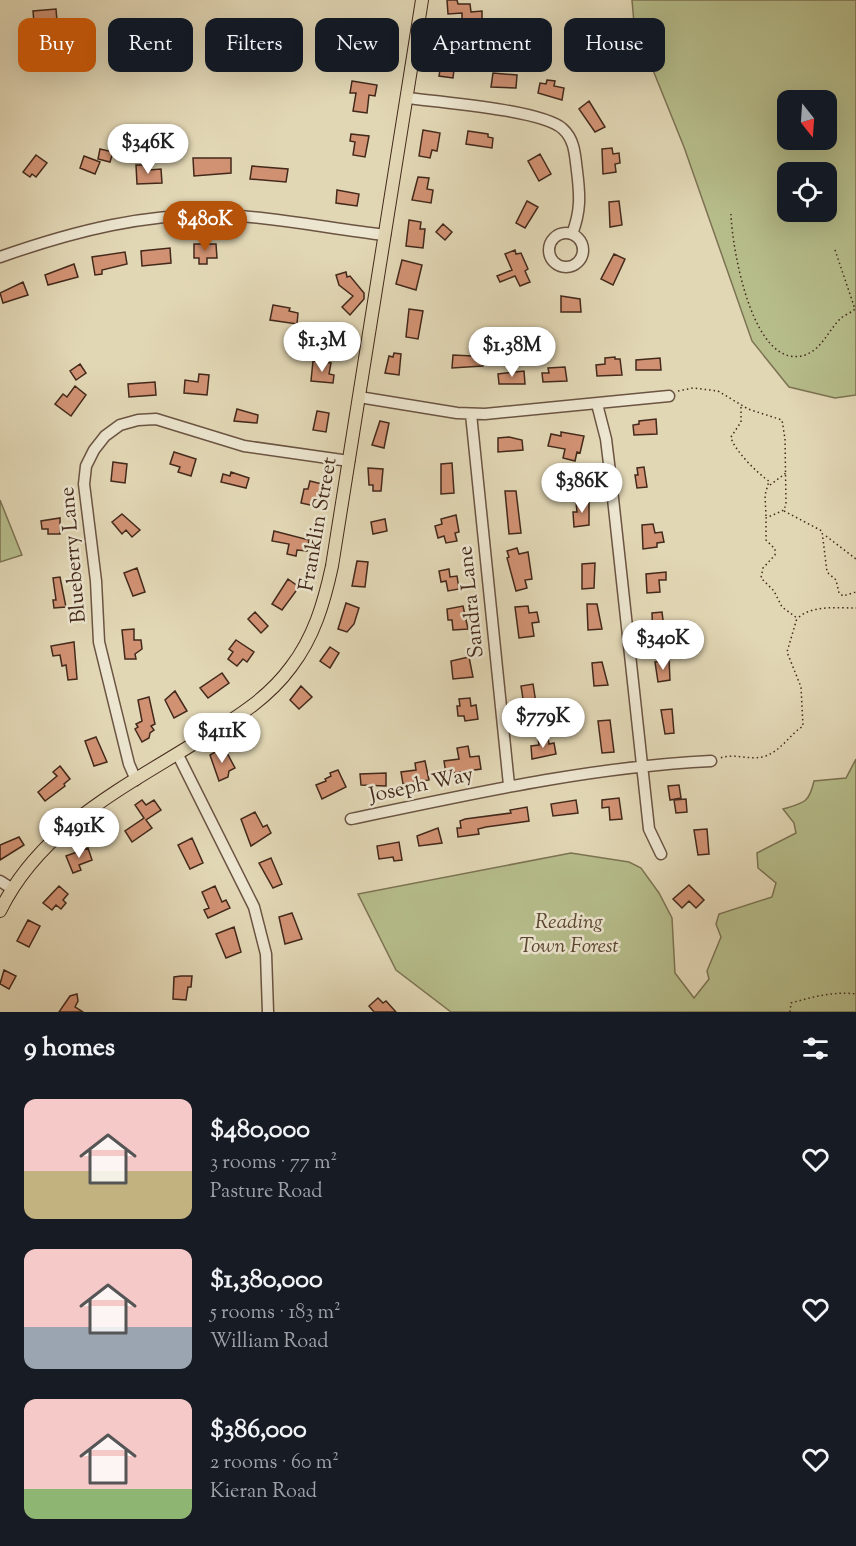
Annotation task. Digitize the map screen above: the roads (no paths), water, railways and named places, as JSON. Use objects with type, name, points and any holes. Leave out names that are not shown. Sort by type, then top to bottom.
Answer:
[{"type":"main road","name":"Franklin Street","points":[[0,911],[11,888],[60,832],[88,810],[261,700],[291,667],[307,642],[318,618],[328,585],[422,0]]},
{"type":"street","points":[[407,98],[539,117],[556,123],[569,136],[575,154],[581,203],[572,234]]},
{"type":"street","points":[[0,257],[95,227],[180,216],[249,217],[385,235]]},
{"type":"street","points":[[359,397],[471,414],[669,396]]},
{"type":"street","points":[[597,404],[606,439],[611,480],[649,832],[661,854]]},
{"type":"street","name":"Sandra Lane","points":[[471,414],[509,785]]},
{"type":"street","name":"Blueberry Lane","points":[[136,780],[129,764],[99,642],[96,581],[84,484],[86,466],[94,450],[105,436],[120,426],[138,420],[156,419],[244,446],[349,461]]},
{"type":"street","points":[[178,754],[254,907],[266,954],[268,1012]]},
{"type":"street","name":"Joseph Way","points":[[351,819],[509,785],[642,766],[711,761]]},
{"type":"street","points":[[0,881],[11,888]]},
{"type":"park label","name":"Reading Town Forest","points":[[569,933]]}]
